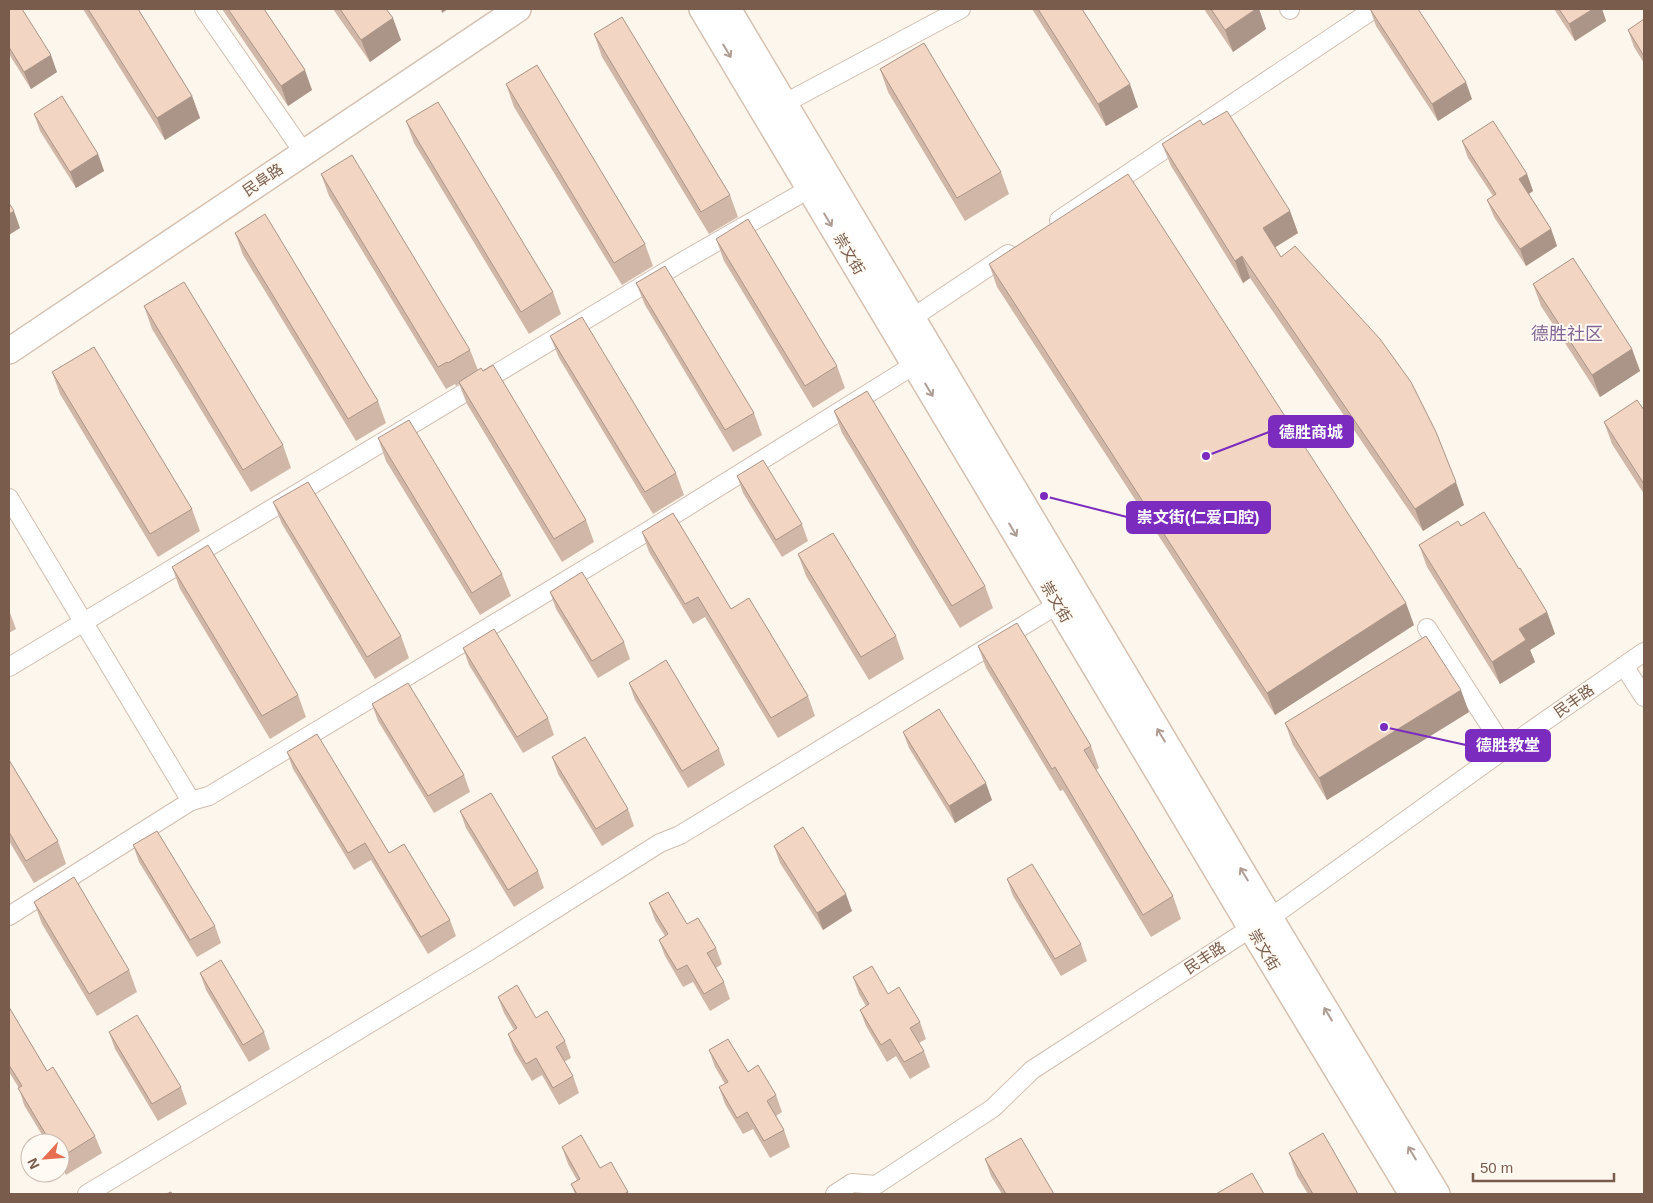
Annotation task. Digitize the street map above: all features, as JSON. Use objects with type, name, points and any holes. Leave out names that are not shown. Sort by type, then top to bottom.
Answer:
[{"type":"street","points":[[204,9],[304,153]]},
{"type":"street","name":"民阜路","points":[[9,351],[518,9]]},
{"type":"street","name":"崇文街","points":[[702,9],[774,109],[912,318],[1260,923],[1412,1194]]},
{"type":"street","name":"崇文街","points":[[728,9],[809,189],[1057,605],[1260,923],[1438,1194]]},
{"type":"street","points":[[774,109],[961,9]]},
{"type":"street","points":[[1044,230],[1374,9]]},
{"type":"street","points":[[9,667],[685,260],[809,189]]},
{"type":"street","points":[[912,318],[1019,246]]},
{"type":"street","points":[[9,916],[192,801],[208,796],[648,531],[914,365]]},
{"type":"street","points":[[9,498],[192,801]]},
{"type":"street","points":[[87,1194],[481,956],[660,843],[688,830],[1057,605]]},
{"type":"street","points":[[1427,628],[1505,749]]},
{"type":"street","name":"民丰路","points":[[834,1194],[852,1183],[876,1185],[993,1108],[1032,1070],[1260,923],[1644,652]]},
{"type":"street","points":[[1624,666],[1644,697]]},
{"type":"building","points":[[9,9],[22,9],[51,55],[24,72],[9,47]]},
{"type":"building","points":[[88,9],[138,9],[192,96],[157,118]]},
{"type":"building","points":[[228,9],[264,9],[305,70],[281,86]]},
{"type":"building","points":[[340,9],[386,9],[393,18],[361,40]]},
{"type":"building","points":[[1038,9],[1082,9],[1130,84],[1098,104]]},
{"type":"building","points":[[1211,9],[1256,9],[1225,30]]},
{"type":"building","points":[[1370,9],[1418,9],[1466,82],[1432,104]]},
{"type":"building","points":[[1559,9],[1593,9],[1569,24]]},
{"type":"building","points":[[622,17],[730,195],[701,212],[594,34]]},
{"type":"building","points":[[1644,19],[1644,56],[1628,30]]},
{"type":"building","points":[[924,43],[1001,172],[957,198],[880,69]]},
{"type":"building","points":[[537,65],[645,244],[614,263],[506,84]]},
{"type":"building","points":[[62,96],[98,154],[70,172],[34,114]]},
{"type":"building","points":[[438,102],[553,292],[521,312],[406,121]]},
{"type":"building","points":[[1227,111],[1290,211],[1263,228],[1281,257],[1295,246],[1380,339],[1411,382],[1436,432],[1456,482],[1415,509],[1242,256],[1235,261],[1162,144],[1200,120],[1203,125]]},
{"type":"building","points":[[1493,121],[1527,174],[1519,179],[1551,229],[1520,249],[1487,200],[1496,194],[1462,141]]},
{"type":"building","points":[[352,155],[470,350],[448,363],[438,367],[321,174]]},
{"type":"building","points":[[1128,174],[1406,603],[1267,693],[989,264]]},
{"type":"building","points":[[9,203],[14,211],[9,214]]},
{"type":"building","points":[[265,214],[378,401],[348,419],[235,233]]},
{"type":"building","points":[[748,219],[837,366],[805,386],[716,239]]},
{"type":"building","points":[[1573,258],[1632,349],[1592,375],[1533,284]]},
{"type":"building","points":[[665,266],[754,413],[725,430],[636,283]]},
{"type":"building","points":[[184,282],[283,445],[243,470],[144,306]]},
{"type":"building","points":[[582,317],[676,473],[645,492],[550,336]]},
{"type":"building","points":[[94,347],[192,509],[150,534],[52,372]]},
{"type":"building","points":[[493,365],[586,520],[554,539],[459,382],[481,368],[483,371]]},
{"type":"building","points":[[867,391],[985,586],[952,606],[834,411]]},
{"type":"building","points":[[1637,400],[1644,410],[1644,484],[1604,422]]},
{"type":"building","points":[[409,420],[502,574],[472,593],[378,438]]},
{"type":"building","points":[[763,460],[802,524],[776,540],[737,476]]},
{"type":"building","points":[[308,482],[401,636],[367,657],[273,502]]},
{"type":"building","points":[[1484,512],[1547,612],[1519,629],[1526,640],[1492,662],[1419,545],[1458,521],[1461,526]]},
{"type":"building","points":[[673,513],[731,609],[749,598],[808,696],[771,718],[698,597],[685,604],[642,532]]},
{"type":"building","points":[[833,533],[896,636],[861,657],[798,554]]},
{"type":"building","points":[[208,545],[298,695],[262,716],[172,567]]},
{"type":"building","points":[[582,572],[624,642],[592,661],[550,592]]},
{"type":"building","points":[[1017,623],[1091,746],[1084,750],[1173,896],[1143,915],[1055,767],[1052,769],[978,646]]},
{"type":"building","points":[[494,629],[548,718],[517,737],[463,648]]},
{"type":"building","points":[[1426,636],[1461,690],[1319,778],[1285,723]]},
{"type":"building","points":[[666,660],[719,749],[682,771],[629,683]]},
{"type":"building","points":[[408,683],[464,775],[428,796],[372,704]]},
{"type":"building","points":[[939,709],[986,783],[949,806],[903,732]]},
{"type":"building","points":[[317,734],[389,853],[404,844],[450,920],[421,937],[365,843],[348,853],[287,752]]},
{"type":"building","points":[[585,737],[628,809],[596,829],[552,757]]},
{"type":"building","points":[[9,760],[58,841],[26,861],[9,832]]},
{"type":"building","points":[[491,793],[538,871],[508,890],[460,811]]},
{"type":"building","points":[[803,827],[846,894],[817,913],[774,846]]},
{"type":"building","points":[[157,831],[215,926],[190,940],[133,845]]},
{"type":"building","points":[[1032,864],[1081,944],[1055,959],[1007,879]]},
{"type":"building","points":[[74,877],[129,970],[89,994],[34,902]]},
{"type":"building","points":[[668,892],[687,924],[698,918],[716,948],[707,953],[724,982],[704,994],[687,965],[677,970],[659,940],[668,934],[649,903]]},
{"type":"building","points":[[221,960],[264,1032],[243,1045],[200,973]]},
{"type":"building","points":[[872,966],[888,994],[899,987],[920,1022],[910,1028],[924,1051],[904,1062],[890,1039],[881,1045],[860,1010],[869,1004],[853,977]]},
{"type":"building","points":[[517,985],[536,1018],[547,1011],[565,1041],[556,1047],[573,1076],[553,1088],[536,1058],[526,1064],[508,1034],[517,1028],[498,997]]},
{"type":"building","points":[[9,1007],[47,1071],[53,1067],[95,1136],[70,1152],[70,1133],[45,1133],[18,1088],[22,1086],[9,1065]]},
{"type":"building","points":[[137,1015],[181,1087],[152,1104],[109,1032]]},
{"type":"building","points":[[728,1039],[748,1072],[758,1065],[776,1095],[767,1101],[784,1130],[764,1141],[747,1112],[737,1118],[719,1087],[728,1082],[709,1050]]},
{"type":"building","points":[[1323,1133],[1358,1194],[1313,1194],[1289,1153]]},
{"type":"building","points":[[581,1135],[600,1168],[611,1162],[628,1192],[624,1194],[577,1194],[571,1184],[580,1179],[562,1147]]},
{"type":"building","points":[[1021,1138],[1054,1194],[1006,1194],[985,1159]]},
{"type":"building","points":[[1252,1173],[1264,1194],[1216,1194]]},
{"type":"place","name":"德胜商城","points":[[1206,456]]},
{"type":"place","name":"崇文街(仁爱口腔)","points":[[1044,496]]},
{"type":"place","name":"德胜教堂","points":[[1384,727]]},
{"type":"district","name":"德胜社区","points":[[1567,334]]}]
